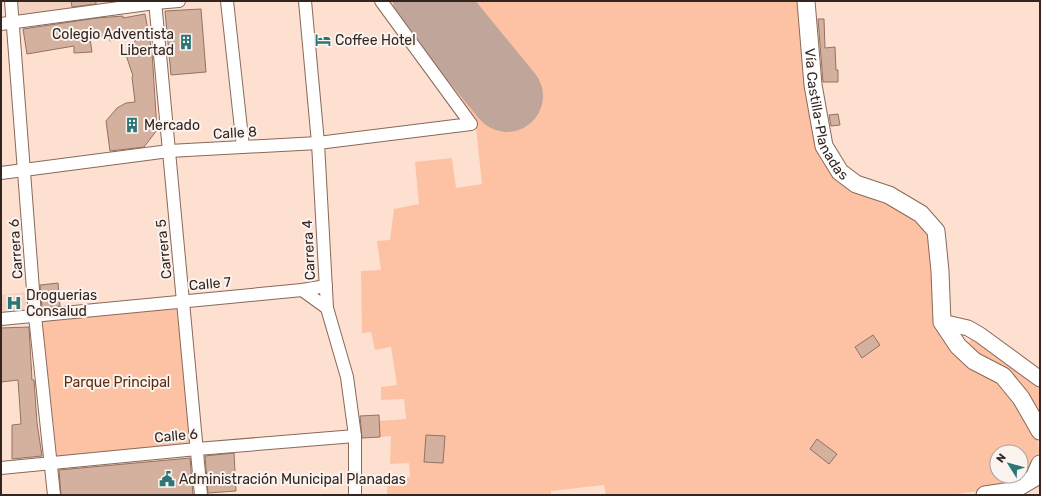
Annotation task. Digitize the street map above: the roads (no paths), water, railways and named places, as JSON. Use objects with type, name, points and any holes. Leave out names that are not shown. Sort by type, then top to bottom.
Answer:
[{"type":"main road","name":"Vía Castilla-Planadas","points":[[806,1],[813,85],[824,146],[840,172],[856,184],[889,195],[921,214],[936,230],[940,271],[942,322]]},
{"type":"main road","points":[[942,322],[958,346],[974,361],[1002,376],[1021,398],[1040,431]]},
{"type":"main road","points":[[985,495],[1012,492],[1034,478],[1040,464]]},
{"type":"street","name":"Carrera 6","points":[[11,1],[35,316],[54,495]]},
{"type":"street","points":[[1,24],[155,2],[179,1]]},
{"type":"street","points":[[227,1],[243,147]]},
{"type":"street","name":"Carrera 4","points":[[305,1],[318,143],[327,308],[347,377],[354,436],[355,495]]},
{"type":"street","name":"Calle 8","points":[[1,173],[169,151],[318,143],[471,124],[381,1]]},
{"type":"street","name":"Carrera 5","points":[[155,2],[201,495]]},
{"type":"street","name":"Calle 7","points":[[1,319],[302,290],[326,286]]},
{"type":"street","points":[[302,290],[327,308]]},
{"type":"street","points":[[942,322],[968,328],[980,334],[1040,379]]},
{"type":"street","name":"Calle 6","points":[[1,468],[197,449],[354,436]]},
{"type":"place","name":"Coffee Hotel","points":[[323,40]]},
{"type":"place","name":"Colegio Adventista Libertad","points":[[186,42]]},
{"type":"place","name":"Mercado","points":[[132,125]]},
{"type":"place","name":"Droguerias Consalud","points":[[14,303]]},
{"type":"place","name":"Administración Municipal Planadas","points":[[167,479]]},
{"type":"park label","name":"Parque Principal","points":[[117,382]]}]
